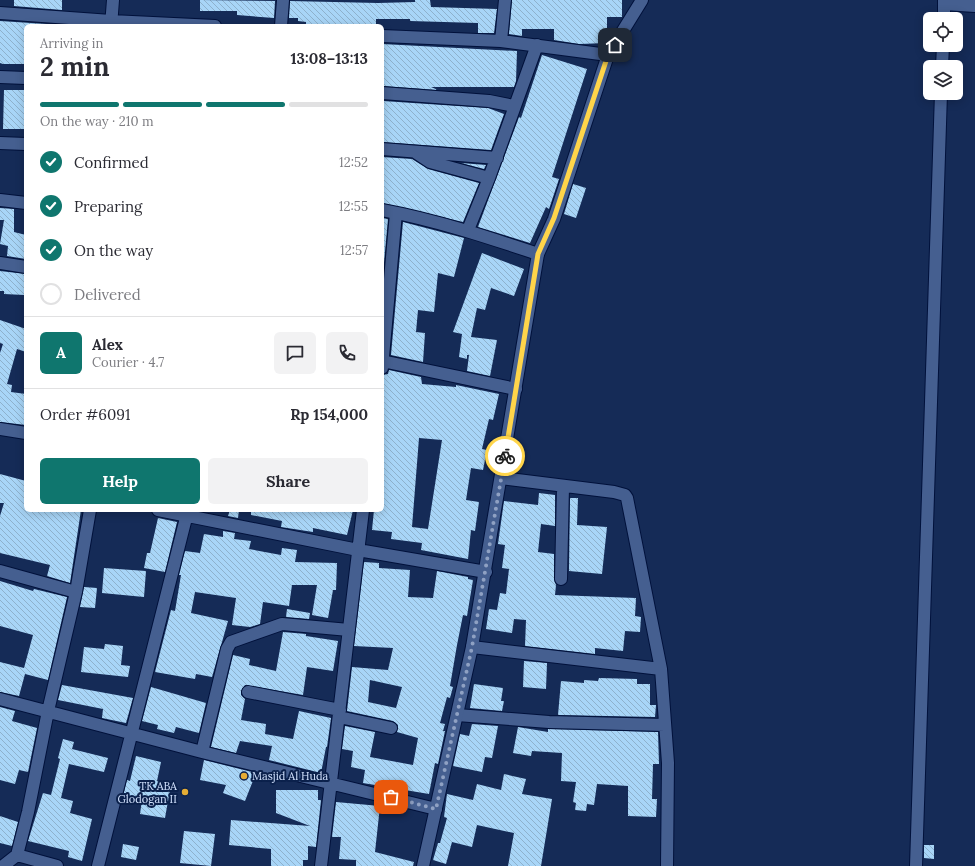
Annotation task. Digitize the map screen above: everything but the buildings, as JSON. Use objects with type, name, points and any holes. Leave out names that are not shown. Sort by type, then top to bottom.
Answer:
[{"type":"street","points":[[0,13],[111,24],[113,0]]},
{"type":"street","points":[[281,24],[283,0]]},
{"type":"street","points":[[502,41],[505,0]]},
{"type":"street","points":[[423,866],[472,647],[486,572],[538,254],[554,218],[608,55],[642,0]]},
{"type":"street","points":[[944,2],[975,6]]},
{"type":"street","points":[[384,36],[502,41],[608,55]]},
{"type":"street","points":[[468,230],[490,178],[514,106],[538,45]]},
{"type":"street","points":[[0,77],[24,78]]},
{"type":"street","points":[[384,93],[489,102],[514,106]]},
{"type":"street","points":[[916,866],[941,100]]},
{"type":"street","points":[[0,143],[24,144]]},
{"type":"street","points":[[384,149],[497,158]]},
{"type":"street","points":[[415,152],[437,164],[490,178]]},
{"type":"street","points":[[0,200],[24,203]]},
{"type":"street","points":[[384,210],[468,230],[538,254]]},
{"type":"street","points":[[384,314],[385,289],[396,213]]},
{"type":"street","points":[[0,263],[24,266]]},
{"type":"street","points":[[384,363],[516,389]]},
{"type":"street","points":[[0,429],[24,433]]},
{"type":"street","points":[[501,478],[563,487],[614,492],[627,497],[633,520],[661,669],[668,763],[668,866]]},
{"type":"street","points":[[561,579],[563,487]]},
{"type":"street","points":[[3,866],[17,855],[28,812],[48,711],[76,592],[90,512]]},
{"type":"street","points":[[172,512],[358,550],[486,572]]},
{"type":"street","points":[[321,866],[363,512]]},
{"type":"street","points":[[98,866],[187,514]]},
{"type":"street","points":[[0,571],[76,592]]},
{"type":"street","points":[[202,752],[227,650],[231,642],[282,624],[349,630]]},
{"type":"street","points":[[472,647],[661,669]]},
{"type":"street","points":[[248,692],[340,713],[391,728]]},
{"type":"street","points":[[0,699],[133,732],[202,752],[436,809]]},
{"type":"street","points":[[457,715],[549,722],[665,725]]},
{"type":"street","points":[[17,855],[57,866]]},
{"type":"way so far","points":[[391,797],[436,809],[472,647],[505,456]]},
{"type":"place","name":"Masjid Al Huda","points":[[244,776]]},
{"type":"place","name":"TK ABA Glodogan II","points":[[185,792]]},
{"type":"route","points":[[505,456],[538,254],[554,218],[608,55],[615,45]]}]
